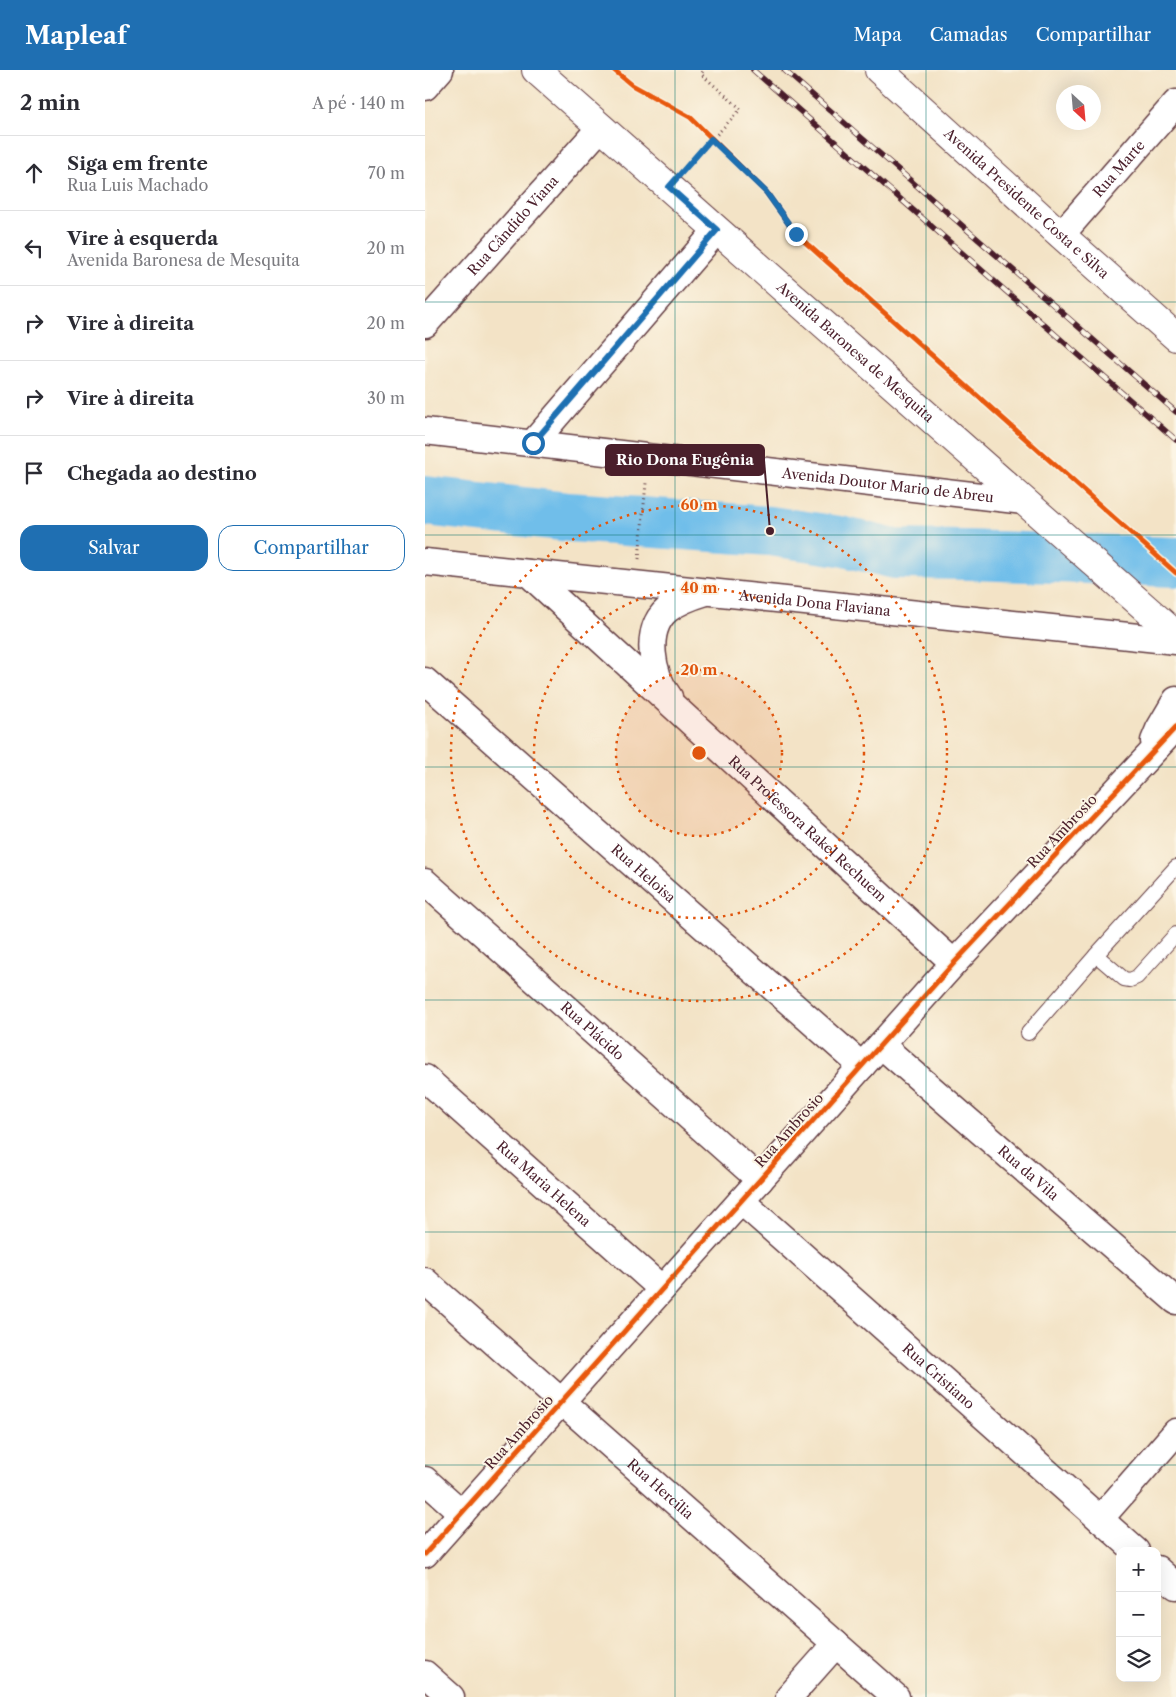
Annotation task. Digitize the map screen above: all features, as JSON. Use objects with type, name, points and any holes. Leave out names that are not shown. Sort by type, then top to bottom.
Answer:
[{"type":"main road","name":"Avenida Baronesa de Mesquita","points":[[536,70],[1176,635]]},
{"type":"main road","name":"Avenida Presidente Costa e Silva","points":[[879,70],[1176,336]]},
{"type":"street","points":[[425,87],[440,70]]},
{"type":"street","name":"Rua Marte","points":[[1061,235],[1176,103]]},
{"type":"street","name":"Rua Cândido Viana","points":[[425,324],[601,127]]},
{"type":"street","points":[[533,443],[717,230]]},
{"type":"street","name":"Avenida Doutor Mario de Abreu","points":[[425,431],[1024,501]]},
{"type":"street","name":"Avenida Dona Flaviana","points":[[425,562],[1176,641]]},
{"type":"street","name":"Rua Professora Rakel Rechuem","points":[[528,573],[954,963]]},
{"type":"street","points":[[684,716],[667,694],[658,674],[652,646],[656,627],[666,611],[685,599],[706,592]]},
{"type":"street","name":"Rua Heloisa","points":[[425,680],[861,1066]]},
{"type":"street","name":"Rua Ambrosio","points":[[1150,754],[1159,728],[1176,700]]},
{"type":"street","name":"Rua Ambrosio","points":[[425,1554],[954,963],[1176,727]]},
{"type":"street","name":"Rua Plácido","points":[[425,882],[760,1180]]},
{"type":"street","name":"Rua da Vila","points":[[881,1045],[1176,1301]]},
{"type":"street","name":"Rua Maria Helena","points":[[425,1078],[662,1289]]},
{"type":"street","name":"Rua Cristiano","points":[[741,1201],[1133,1547]]},
{"type":"street","name":"Rua Hercília","points":[[425,1281],[896,1697]]},
{"type":"street","points":[[1100,1518],[1176,1432]]},
{"type":"street","points":[[425,1480],[462,1513]]},
{"type":"street","points":[[1161,1573],[1176,1586]]},
{"type":"street","points":[[789,1697],[836,1644]]},
{"type":"street","points":[[425,1674],[451,1697]]},
{"type":"lane","points":[[1028,1033],[1176,867]]},
{"type":"lane","points":[[1097,955],[1124,979],[1130,980],[1137,977],[1176,934]]},
{"type":"path","points":[[669,187],[711,139],[741,109],[701,74],[704,70]]},
{"type":"path","points":[[706,134],[718,146]]},
{"type":"path","points":[[640,554],[645,489]]},
{"type":"waterway","points":[[425,501],[569,517],[770,531],[840,541],[895,554],[1176,562]]},
{"type":"railway","points":[[753,70],[1176,440]]},
{"type":"railway","points":[[784,70],[1176,412]]},
{"type":"cycle path","points":[[614,70],[632,85],[690,117],[766,192],[796,234],[1176,573]]},
{"type":"cycle path","points":[[425,1554],[954,963],[1176,727]]},
{"type":"place","name":"Rio Dona Eugênia","points":[[770,531]]},
{"type":"route","points":[[533,443],[717,230],[669,187],[711,139],[766,192],[796,234]]}]
